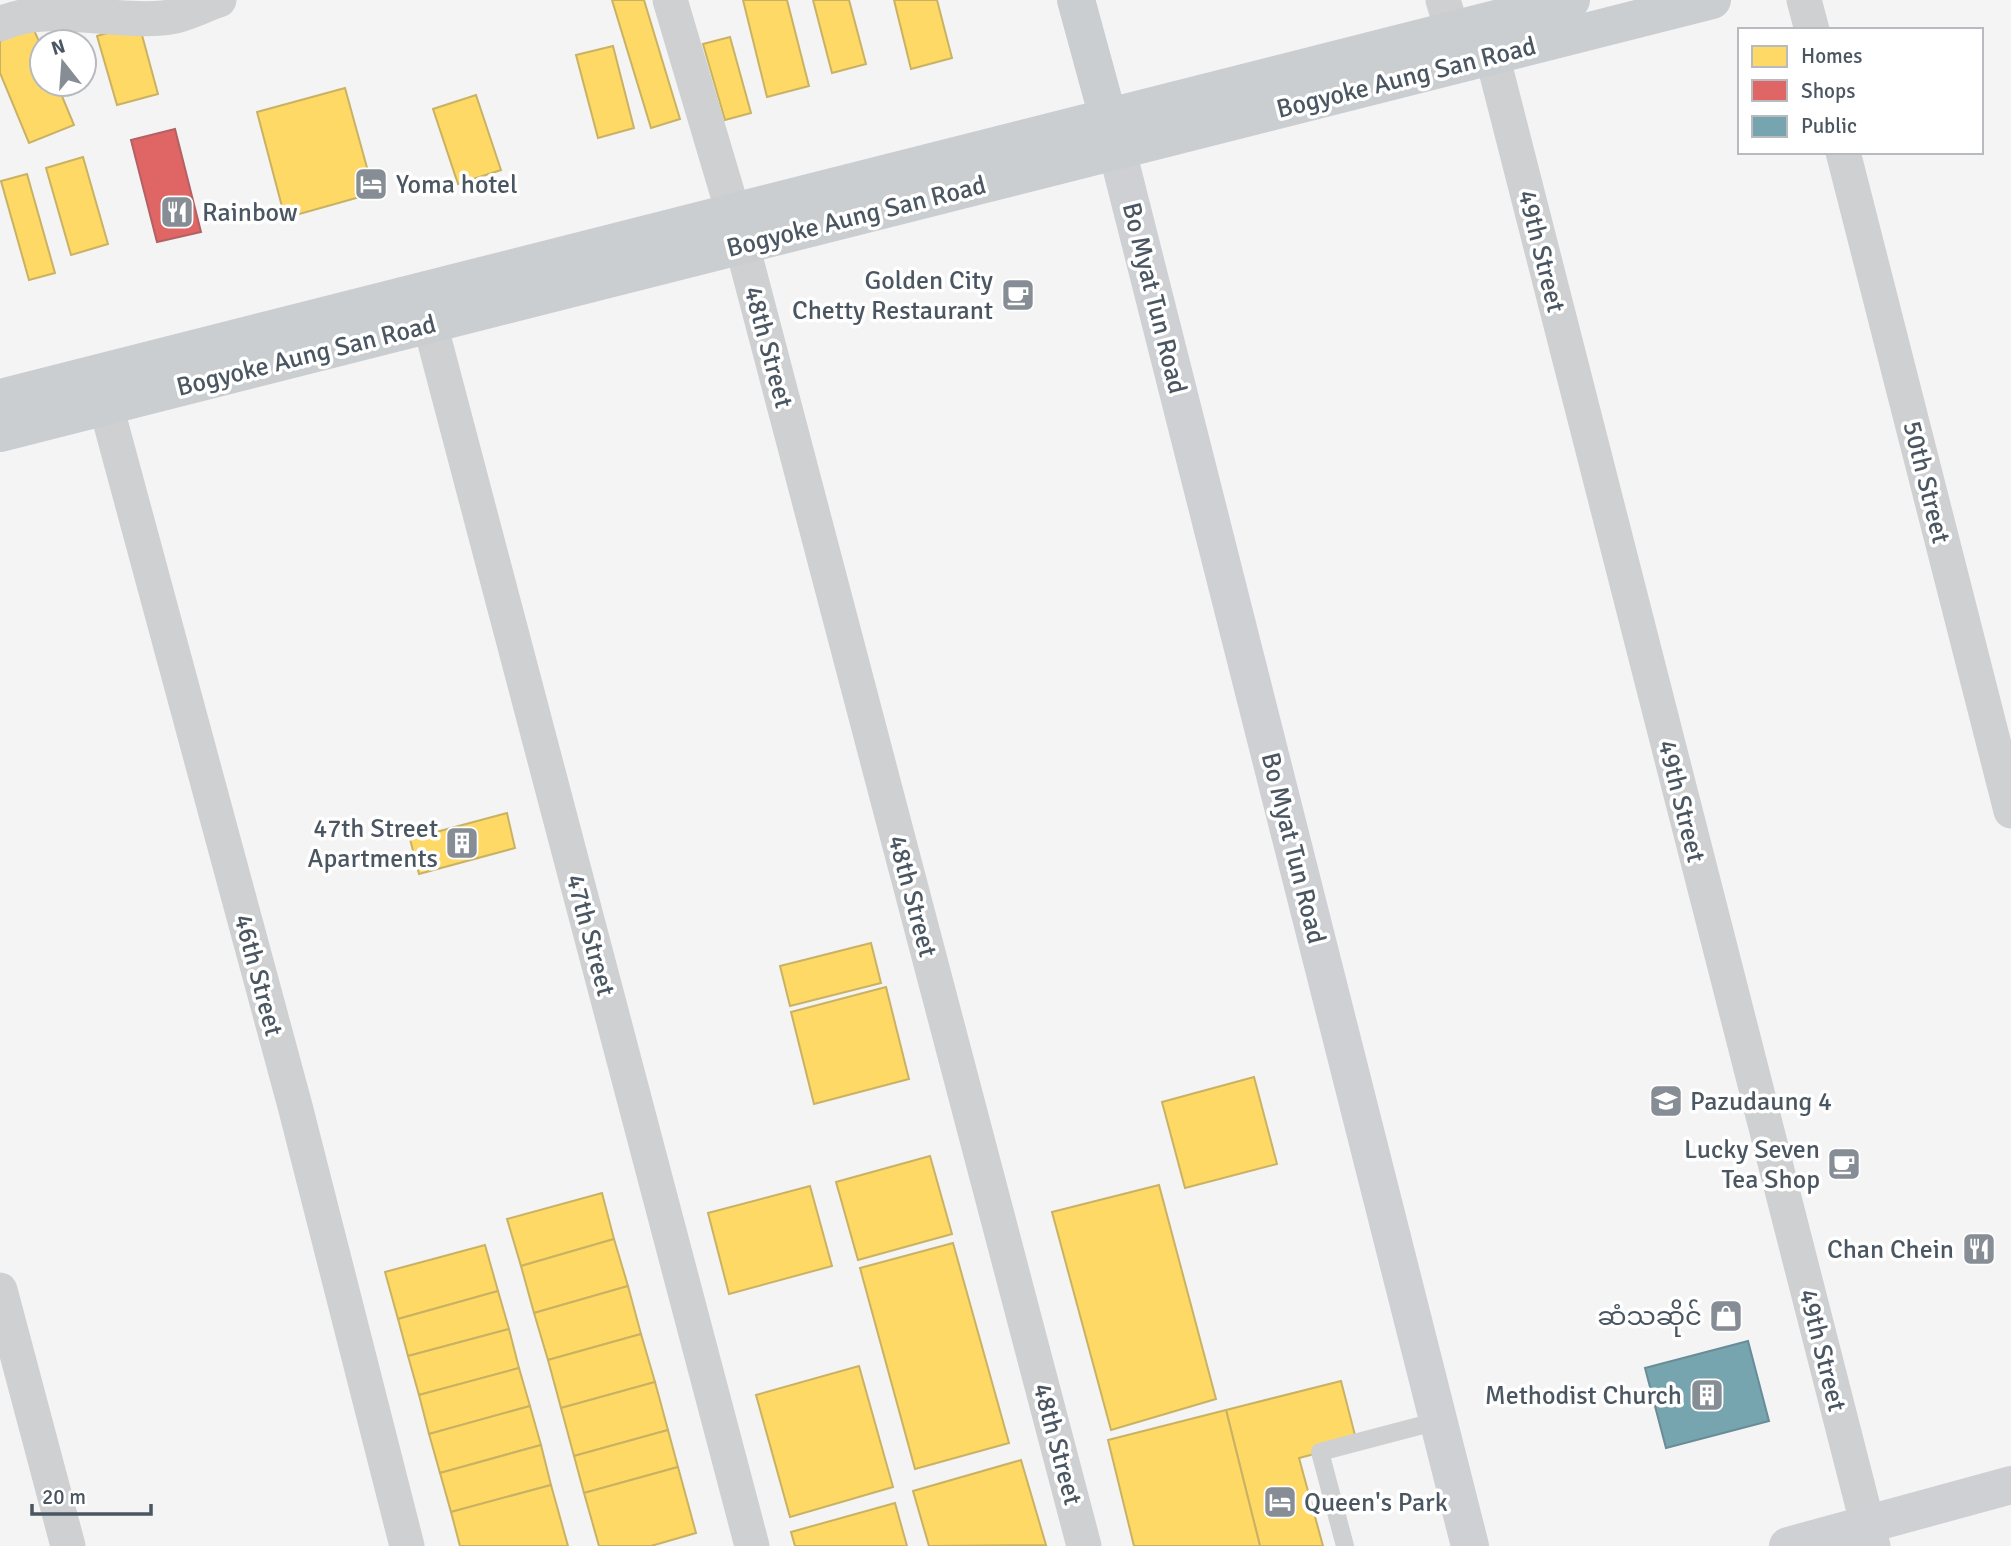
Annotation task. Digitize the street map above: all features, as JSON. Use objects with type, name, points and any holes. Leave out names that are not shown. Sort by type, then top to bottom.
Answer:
[{"type":"main road","points":[[1076,0],[1113,134]]},
{"type":"main road","name":"Bogyoke Aung San Road","points":[[1113,134],[1448,15],[1571,0]]},
{"type":"main road","name":"Bogyoke Aung San Road","points":[[0,398],[737,229],[1113,134],[1492,55],[1712,0]]},
{"type":"main road","name":"Bo Myat Tun Road","points":[[1113,134],[1470,1546]]},
{"type":"main road","name":"Bogyoke Aung San Road","points":[[0,433],[430,324],[737,229]]},
{"type":"main road","points":[[1788,1546],[1870,1535],[2011,1485]]},
{"type":"street","points":[[0,23],[10,19],[43,15],[161,19],[219,0]]},
{"type":"street","name":"48th Street","points":[[670,0],[737,229],[1084,1546]]},
{"type":"street","points":[[1804,0],[1811,28]]},
{"type":"street","name":"49th Street","points":[[1492,55],[1870,1535]]},
{"type":"street","name":"50th Street","points":[[1844,154],[2011,811]]},
{"type":"street","name":"47th Street","points":[[430,324],[752,1546]]},
{"type":"street","name":"46th Street","points":[[106,406],[295,1106],[407,1546]]},
{"type":"street","points":[[0,1290],[68,1546]]},
{"type":"lane","points":[[1345,1546],[1320,1452],[1438,1421]]},
{"type":"building: Homes","points":[[612,0],[644,0],[680,119],[651,128]]},
{"type":"building: Homes","points":[[743,0],[787,0],[809,86],[767,97]]},
{"type":"building: Homes","points":[[813,0],[849,0],[866,64],[832,73]]},
{"type":"building: Homes","points":[[894,0],[937,0],[952,58],[911,69]]},
{"type":"building: Homes","points":[[139,24],[158,94],[117,105],[98,36]]},
{"type":"building: Homes","points":[[28,30],[28,98],[63,98],[74,125],[29,143],[0,73],[0,41]]},
{"type":"building: Homes","points":[[730,37],[751,113],[725,120],[703,44]]},
{"type":"building: Homes","points":[[613,46],[634,128],[598,138],[576,55]]},
{"type":"building: Homes","points":[[345,88],[374,193],[285,218],[257,112]]},
{"type":"building: Homes","points":[[476,95],[501,170],[458,184],[433,109]]},
{"type":"building: Homes","points":[[83,157],[108,244],[71,255],[46,168]]},
{"type":"building: Homes","points":[[27,174],[55,273],[29,280],[1,181]]},
{"type":"building: Homes","name":"47th Street Apartments","points":[[507,813],[515,848],[419,874],[410,839]]},
{"type":"building: Homes","points":[[871,943],[881,983],[790,1006],[780,966]]},
{"type":"building: Homes","points":[[886,987],[909,1079],[814,1104],[791,1012]]},
{"type":"building: Homes","points":[[1254,1077],[1277,1164],[1185,1188],[1162,1102]]},
{"type":"building: Homes","points":[[930,1156],[952,1234],[858,1260],[836,1182]]},
{"type":"building: Homes","points":[[1159,1185],[1216,1399],[1111,1430],[1052,1212]]},
{"type":"building: Homes","points":[[810,1186],[832,1266],[729,1294],[708,1213]]},
{"type":"building: Homes","points":[[602,1193],[614,1239],[521,1266],[507,1219]]},
{"type":"building: Homes","points":[[614,1239],[628,1286],[534,1313],[521,1266]]},
{"type":"building: Homes","points":[[953,1243],[1009,1443],[915,1469],[860,1268]]},
{"type":"building: Homes","points":[[485,1245],[498,1291],[398,1319],[385,1272]]},
{"type":"building: Homes","points":[[628,1286],[641,1334],[548,1360],[534,1313]]},
{"type":"building: Homes","points":[[498,1291],[509,1329],[408,1356],[398,1319]]},
{"type":"building: Homes","points":[[509,1329],[519,1368],[419,1395],[408,1356]]},
{"type":"building: Homes","points":[[641,1334],[655,1382],[561,1408],[548,1360]]},
{"type":"building: Homes","points":[[859,1366],[893,1487],[790,1517],[756,1395]]},
{"type":"building: Homes","points":[[519,1368],[530,1406],[429,1434],[419,1395]]},
{"type":"building: Homes","name":"Queen's Park","points":[[1341,1381],[1357,1443],[1299,1458],[1323,1546],[1260,1546],[1226,1410]]},
{"type":"building: Homes","points":[[655,1382],[668,1430],[574,1456],[561,1408]]},
{"type":"building: Homes","points":[[530,1406],[541,1445],[440,1473],[429,1434]]},
{"type":"building: Homes","points":[[1226,1410],[1260,1546],[1134,1546],[1108,1440]]},
{"type":"building: Homes","points":[[668,1430],[678,1467],[584,1493],[574,1456]]},
{"type":"building: Homes","points":[[541,1445],[551,1485],[451,1512],[440,1473]]},
{"type":"building: Homes","points":[[1021,1460],[1046,1545],[929,1546],[913,1491]]},
{"type":"building: Homes","points":[[678,1467],[696,1533],[651,1546],[599,1546],[584,1493]]},
{"type":"building: Homes","points":[[551,1485],[568,1546],[460,1546],[451,1512]]},
{"type":"building: Homes","points":[[895,1503],[907,1546],[795,1546],[791,1532]]},
{"type":"building: Shops","points":[[175,129],[201,232],[157,242],[131,140]]},
{"type":"building: Public","name":"Methodist Church","points":[[1748,1341],[1769,1421],[1666,1448],[1645,1368]]},
{"type":"place","name":"Yoma hotel","points":[[371,184]]},
{"type":"place","name":"Rainbow","points":[[177,212]]},
{"type":"place","name":"Golden City Chetty Restaurant","points":[[1018,295]]},
{"type":"place","name":"47th Street Apartments","points":[[462,843]]},
{"type":"place","name":"Pazudaung 4","points":[[1666,1101]]},
{"type":"place","name":"Lucky Seven Tea Shop","points":[[1844,1164]]},
{"type":"place","name":"Chan Chein","points":[[1979,1249]]},
{"type":"place","name":"ဆံသဆိုင်","points":[[1726,1316]]},
{"type":"place","name":"Methodist Church","points":[[1707,1395]]},
{"type":"place","name":"Queen's Park","points":[[1280,1502]]}]
